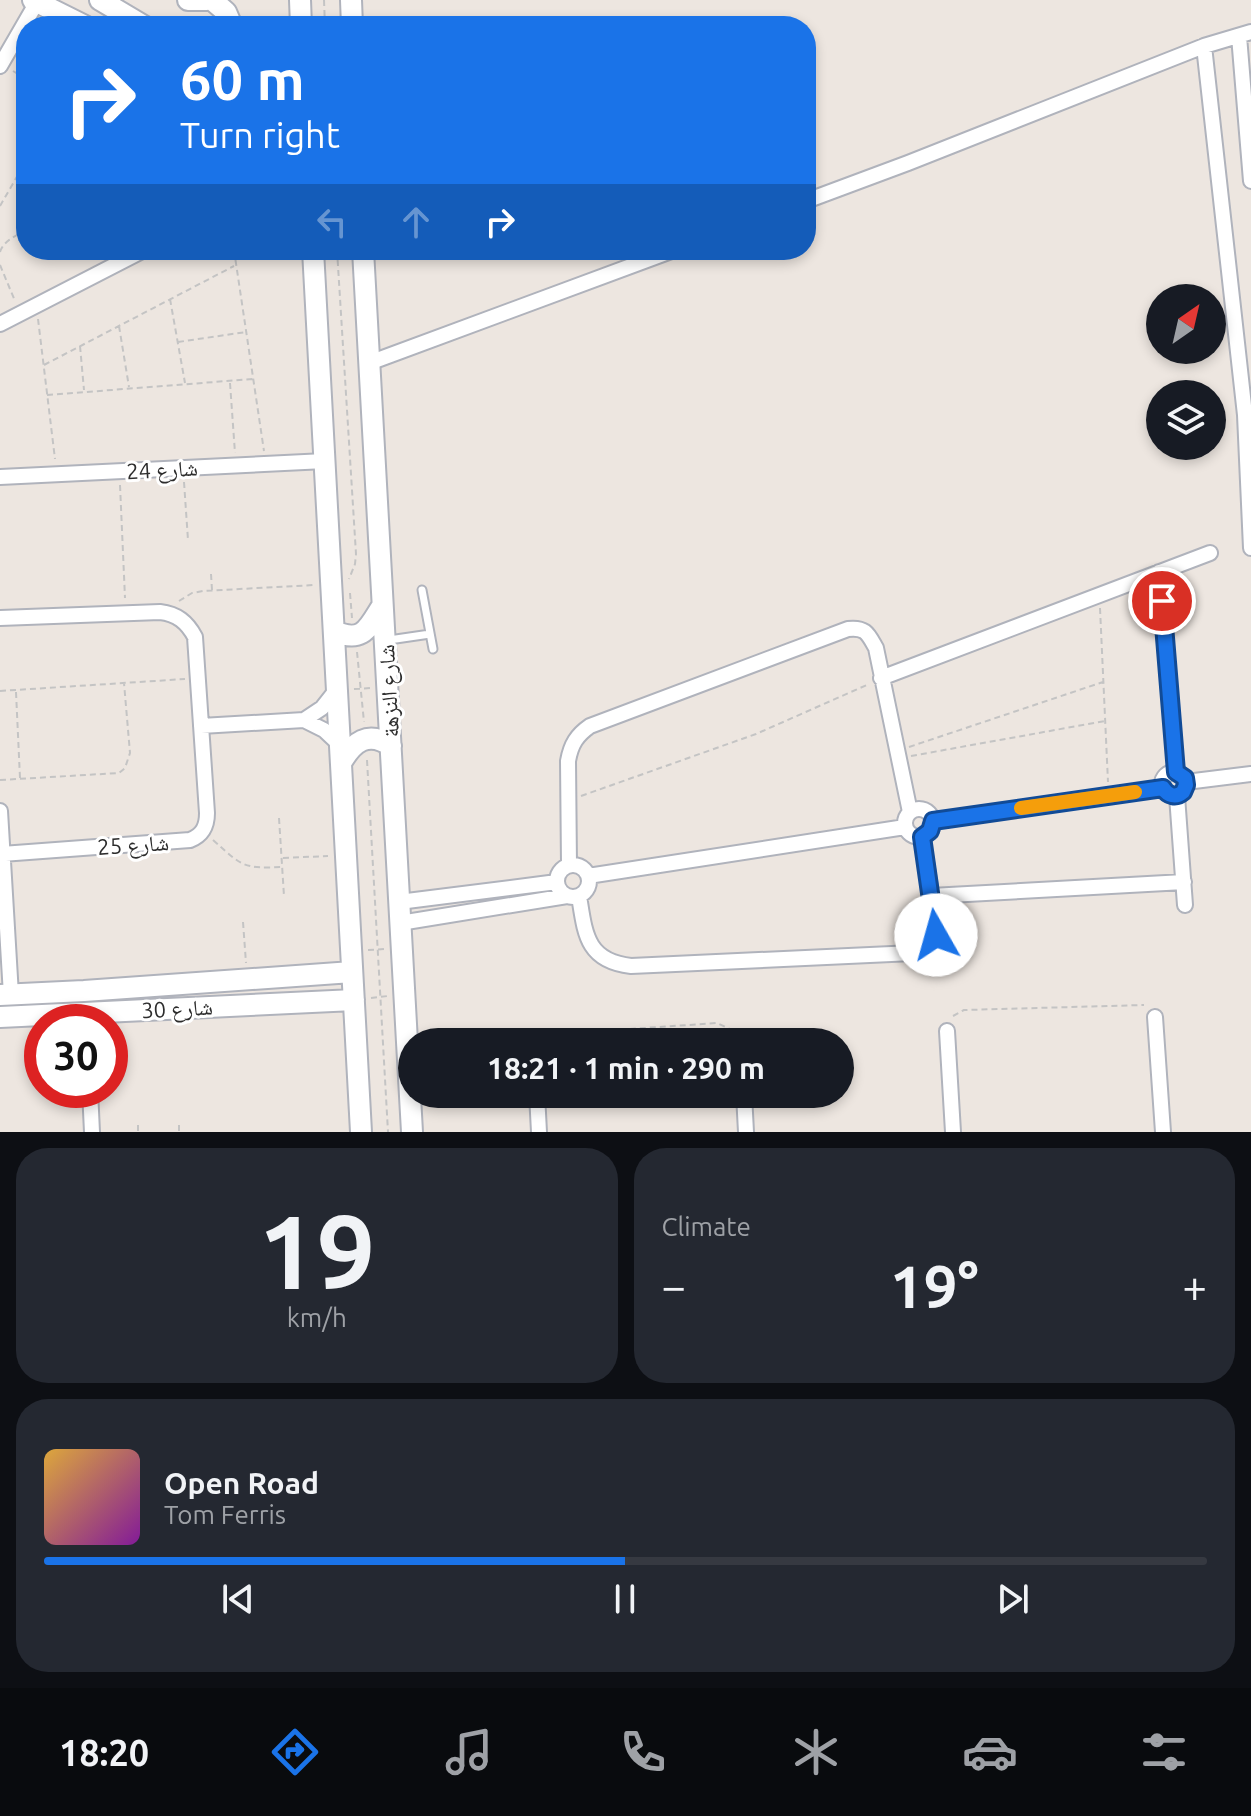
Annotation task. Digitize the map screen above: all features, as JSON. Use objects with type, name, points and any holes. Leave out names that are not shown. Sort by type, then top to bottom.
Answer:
[{"type":"main road","points":[[100,0],[127,16]]},
{"type":"main road","points":[[188,0],[210,0],[228,16]]},
{"type":"main road","points":[[35,1],[65,16]]},
{"type":"main road","points":[[314,260],[361,1132]]},
{"type":"main road","name":"شارع النزهة","points":[[364,260],[412,1132]]},
{"type":"main road","points":[[334,631],[350,637],[363,633],[382,606]]},
{"type":"main road","points":[[340,754],[365,739],[383,741],[391,746]]},
{"type":"main road","name":"شارع 30","points":[[5,995],[352,972]]},
{"type":"main road","points":[[308,976],[311,989],[309,1002]]},
{"type":"main road","name":"شارع 30","points":[[128,1014],[354,1000]]},
{"type":"main road","name":"شارع 30","points":[[0,1017],[24,1017]]},
{"type":"street","points":[[816,197],[1204,46],[1245,34],[1251,181]]},
{"type":"street","points":[[0,66],[16,36]]},
{"type":"street","points":[[1204,46],[1245,415],[1251,548]]},
{"type":"street","points":[[0,324],[125,260]]},
{"type":"street","points":[[369,363],[647,260]]},
{"type":"street","name":"شارع 24","points":[[0,477],[325,461]]},
{"type":"street","points":[[881,678],[1210,553]]},
{"type":"street","points":[[1159,572],[1181,777],[1183,792],[1177,796],[1168,794],[1163,788],[1165,776],[1181,777],[1251,774]]},
{"type":"street","points":[[0,618],[126,612],[169,613],[185,621],[195,637],[207,813],[204,831]]},
{"type":"street","points":[[569,865],[568,761],[570,749],[580,733],[590,726],[848,629],[856,628],[868,634],[876,648],[910,812]]},
{"type":"street","points":[[304,720],[322,708],[337,689]]},
{"type":"street","points":[[201,726],[304,720],[324,730],[340,754]]},
{"type":"street","points":[[933,821],[1163,788]]},
{"type":"street","points":[[1177,796],[1185,905]]},
{"type":"street","points":[[919,809],[928,812],[933,821],[930,831],[922,837],[912,835],[905,827],[905,819],[910,812],[919,809]]},
{"type":"street","points":[[0,811],[5,995]]},
{"type":"street","points":[[588,876],[905,827]]},
{"type":"street","name":"شارع 25","points":[[2,854],[190,840],[204,831]]},
{"type":"street","points":[[400,923],[573,896],[588,888],[588,876],[581,867],[569,865],[560,871],[558,888],[573,896],[593,948],[603,958],[617,964],[631,966],[913,953],[923,951],[936,935],[922,837]]},
{"type":"street","points":[[399,902],[557,882]]},
{"type":"street","points":[[931,896],[1184,882]]},
{"type":"street","points":[[1155,1017],[1163,1132]]},
{"type":"street","points":[[947,1031],[953,1132]]},
{"type":"street","points":[[91,1108],[92,1132]]},
{"type":"street","points":[[538,1108],[539,1132]]},
{"type":"street","points":[[745,1108],[746,1132]]},
{"type":"lane","points":[[422,590],[433,649]]},
{"type":"lane","points":[[385,640],[430,634]]},
{"type":"path","points":[[0,206],[16,179]]},
{"type":"path","points":[[0,252],[1,244]]},
{"type":"path","points":[[235,260],[266,464]]},
{"type":"path","points":[[338,260],[356,554],[349,577],[365,739],[388,1132]]},
{"type":"path","points":[[0,265],[21,314]]},
{"type":"path","points":[[44,365],[236,265]]},
{"type":"path","points":[[170,299],[185,384]]},
{"type":"path","points":[[36,306],[57,474]]},
{"type":"path","points":[[119,326],[130,388]]},
{"type":"path","points":[[177,342],[246,332]]},
{"type":"path","points":[[80,346],[85,392]]},
{"type":"path","points":[[47,395],[253,379]]},
{"type":"path","points":[[230,381],[236,466]]},
{"type":"path","points":[[183,468],[188,540]]},
{"type":"path","points":[[120,471],[126,612]]},
{"type":"path","points":[[211,574],[212,591]]},
{"type":"path","points":[[169,613],[183,597],[192,593],[331,585]]},
{"type":"path","points":[[1099,595],[1109,796]]},
{"type":"path","points":[[0,691],[198,678]]},
{"type":"path","points":[[568,800],[756,734],[881,678]]},
{"type":"path","points":[[898,755],[1103,682]]},
{"type":"path","points":[[0,780],[119,773],[125,768],[130,753],[124,683]]},
{"type":"path","points":[[337,689],[387,687]]},
{"type":"path","points":[[16,690],[20,779]]},
{"type":"path","points":[[898,755],[1105,721]]},
{"type":"path","points":[[279,818],[284,896]]},
{"type":"path","points":[[204,831],[244,865],[255,868],[282,867]]},
{"type":"path","points":[[282,858],[346,855]]},
{"type":"path","points":[[243,922],[247,980]]},
{"type":"path","points":[[351,951],[402,948]]},
{"type":"path","points":[[354,1000],[405,995]]},
{"type":"path","points":[[947,1031],[951,1017],[964,1010],[1137,1004],[1149,1008],[1155,1017]]},
{"type":"path","points":[[644,1028],[717,1023],[729,1028]]},
{"type":"path","points":[[138,1125],[138,1132]]},
{"type":"path","points":[[179,1125],[179,1132]]},
{"type":"slow traffic","points":[[1021,808],[1135,792]]},
{"type":"route","points":[[936,935],[922,837],[930,831],[933,821],[1163,788],[1172,796],[1183,792],[1185,778],[1176,772],[1162,601]]}]
